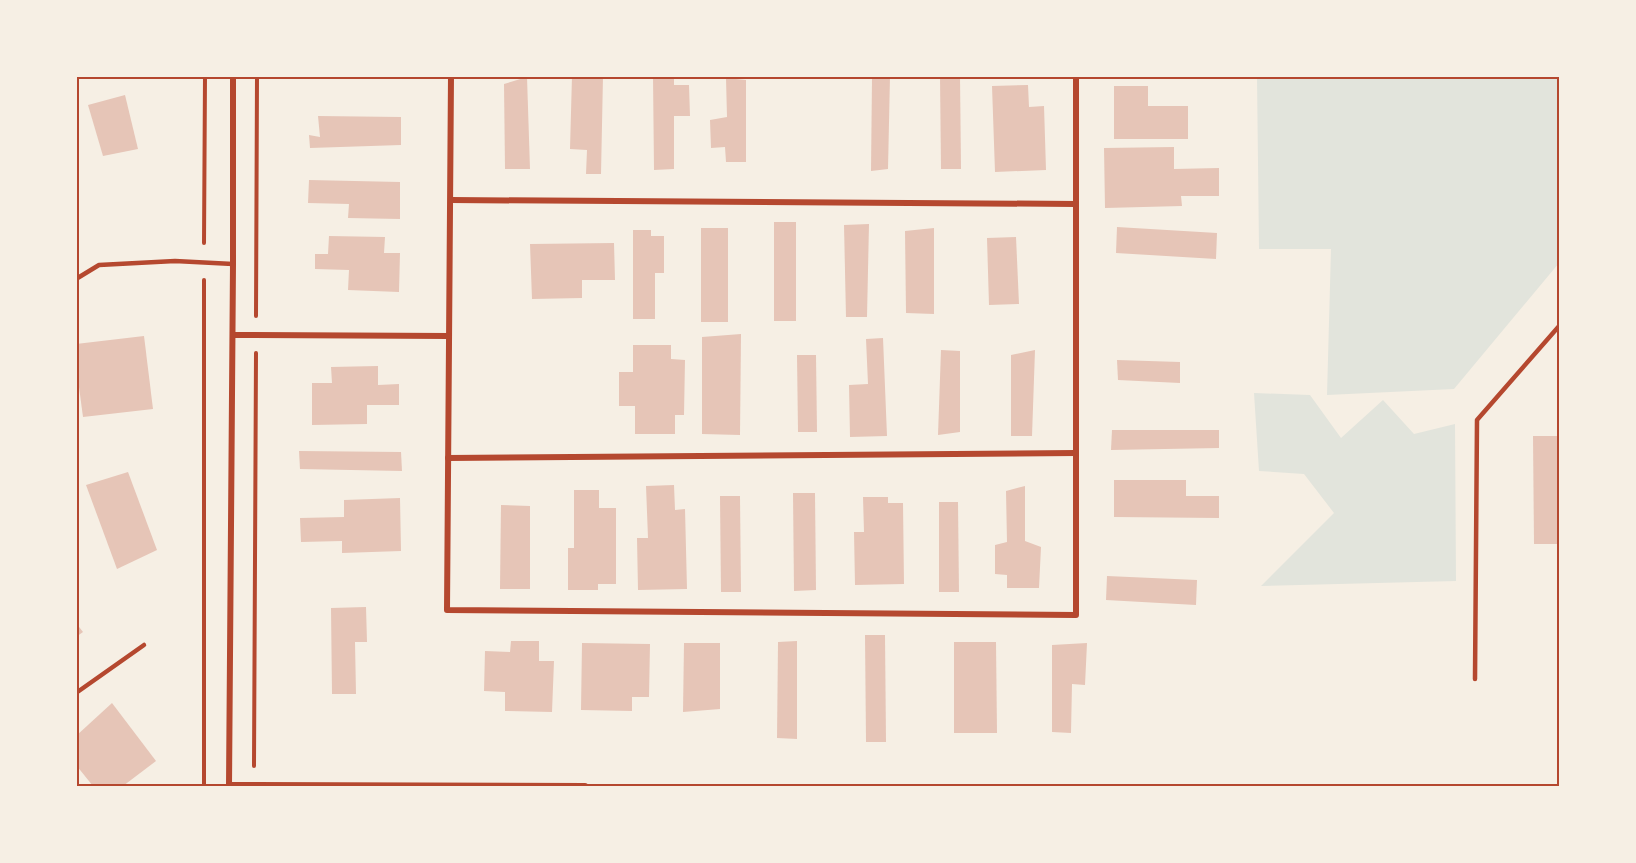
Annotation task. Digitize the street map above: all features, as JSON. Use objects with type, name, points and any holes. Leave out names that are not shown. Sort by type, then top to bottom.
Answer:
[{"type":"street","points":[[233,76],[229,786],[585,786]]},
{"type":"street","points":[[451,76],[447,610],[1076,615],[1076,76]]},
{"type":"street","points":[[451,200],[1076,204]]},
{"type":"street","points":[[232,335],[450,336]]},
{"type":"street","points":[[448,458],[1076,453]]},
{"type":"lane","points":[[76,279],[99,265],[175,261],[233,264]]},
{"type":"lane","points":[[1475,679],[1478,420],[1560,325]]},
{"type":"lane","points":[[76,693],[144,645]]},
{"type":"path","points":[[204,786],[205,76]]},
{"type":"path","points":[[254,785],[257,76]]},
{"type":"shaded area","points":[[1257,77],[1559,77],[1559,263],[1454,389],[1327,395],[1331,249],[1259,249]]},
{"type":"shaded area","points":[[1254,393],[1310,395],[1341,438],[1383,400],[1414,434],[1455,424],[1456,581],[1261,586],[1334,513],[1304,474],[1259,471]]},
{"type":"building","points":[[572,76],[603,76],[601,174],[586,174],[587,150],[570,149]]},
{"type":"building","points":[[653,76],[674,76],[674,85],[689,85],[690,116],[674,116],[674,169],[654,170]]},
{"type":"building","points":[[890,76],[888,169],[871,171],[872,78]]},
{"type":"building","points":[[940,76],[960,76],[961,169],[941,169]]},
{"type":"building","points":[[527,77],[530,169],[505,169],[504,84]]},
{"type":"building","points":[[726,78],[746,80],[746,162],[726,162],[725,147],[711,148],[710,120],[727,117]]},
{"type":"building","points":[[1028,85],[1029,107],[1044,106],[1046,170],[995,172],[992,86]]},
{"type":"building","points":[[1114,86],[1148,86],[1148,106],[1188,106],[1188,139],[1114,139]]},
{"type":"building","points":[[125,95],[138,149],[103,156],[88,105]]},
{"type":"building","points":[[318,116],[401,117],[401,145],[310,148],[309,135],[320,137]]},
{"type":"building","points":[[1174,147],[1174,169],[1219,168],[1219,196],[1181,196],[1182,206],[1105,208],[1104,148]]},
{"type":"building","points":[[309,180],[400,182],[400,219],[348,218],[349,204],[308,203]]},
{"type":"building","points":[[774,222],[796,222],[796,321],[774,321]]},
{"type":"building","points":[[869,224],[867,317],[846,317],[844,225]]},
{"type":"building","points":[[1117,227],[1217,233],[1216,259],[1116,253]]},
{"type":"building","points":[[701,228],[728,228],[728,322],[701,322]]},
{"type":"building","points":[[934,228],[934,314],[906,313],[905,231]]},
{"type":"building","points":[[633,230],[651,230],[651,236],[664,236],[664,273],[655,273],[655,319],[633,319]]},
{"type":"building","points":[[329,236],[385,237],[384,253],[400,253],[399,292],[348,290],[349,270],[315,269],[315,254],[328,254]]},
{"type":"building","points":[[1016,237],[1019,304],[989,305],[987,238]]},
{"type":"building","points":[[614,243],[615,280],[582,280],[582,298],[532,299],[530,244]]},
{"type":"building","points":[[741,334],[740,435],[702,434],[702,337]]},
{"type":"building","points":[[144,336],[153,409],[83,417],[76,365],[76,344]]},
{"type":"building","points":[[883,338],[887,436],[850,437],[849,385],[868,384],[866,339]]},
{"type":"building","points":[[633,345],[671,345],[671,359],[685,360],[684,415],[675,415],[675,434],[635,434],[635,406],[619,406],[619,372],[633,372]]},
{"type":"building","points":[[941,350],[960,351],[960,432],[938,435]]},
{"type":"building","points":[[1035,350],[1032,436],[1011,436],[1011,355]]},
{"type":"building","points":[[797,355],[816,355],[817,432],[798,432]]},
{"type":"building","points":[[1117,360],[1180,362],[1180,383],[1118,380]]},
{"type":"building","points":[[378,366],[378,385],[399,384],[399,405],[367,405],[367,424],[312,425],[312,383],[332,383],[331,367]]},
{"type":"building","points":[[1112,430],[1219,430],[1219,448],[1111,450]]},
{"type":"building","points":[[1533,436],[1560,436],[1560,544],[1534,544]]},
{"type":"building","points":[[299,451],[401,452],[402,471],[300,469]]},
{"type":"building","points":[[128,472],[157,550],[117,569],[86,485]]},
{"type":"building","points":[[1114,480],[1186,480],[1186,496],[1219,496],[1219,518],[1114,517]]},
{"type":"building","points":[[674,485],[675,510],[685,509],[687,589],[638,590],[637,538],[648,538],[646,486]]},
{"type":"building","points":[[1025,486],[1025,541],[1041,547],[1039,588],[1007,588],[1007,575],[995,574],[995,545],[1007,542],[1006,491]]},
{"type":"building","points":[[574,490],[599,490],[599,508],[616,508],[616,584],[598,584],[598,590],[568,590],[568,548],[574,548]]},
{"type":"building","points":[[793,493],[815,493],[816,590],[794,591]]},
{"type":"building","points":[[720,496],[740,496],[741,592],[721,592]]},
{"type":"building","points":[[863,497],[888,497],[888,503],[903,503],[904,584],[855,585],[854,532],[864,532]]},
{"type":"building","points":[[400,498],[401,551],[342,553],[342,541],[301,542],[300,518],[344,517],[344,500]]},
{"type":"building","points":[[939,502],[958,502],[959,592],[939,592]]},
{"type":"building","points":[[501,505],[530,506],[530,589],[500,589]]},
{"type":"building","points":[[1107,576],[1197,580],[1196,605],[1106,600]]},
{"type":"building","points":[[366,607],[367,642],[355,642],[356,694],[332,694],[331,608]]},
{"type":"building","points":[[76,623],[83,632],[76,637]]},
{"type":"building","points":[[865,635],[885,635],[886,742],[866,742]]},
{"type":"building","points":[[511,641],[539,641],[539,661],[554,661],[552,712],[505,711],[505,692],[484,691],[485,651],[510,652]]},
{"type":"building","points":[[797,641],[797,739],[777,738],[778,642]]},
{"type":"building","points":[[954,642],[996,642],[997,733],[954,733]]},
{"type":"building","points":[[582,643],[650,644],[649,697],[632,697],[632,711],[581,710]]},
{"type":"building","points":[[684,643],[720,643],[720,709],[683,712]]},
{"type":"building","points":[[1087,643],[1085,685],[1072,684],[1071,733],[1052,732],[1052,645]]},
{"type":"building","points":[[112,703],[156,761],[123,786],[93,786],[76,765],[76,736]]}]
